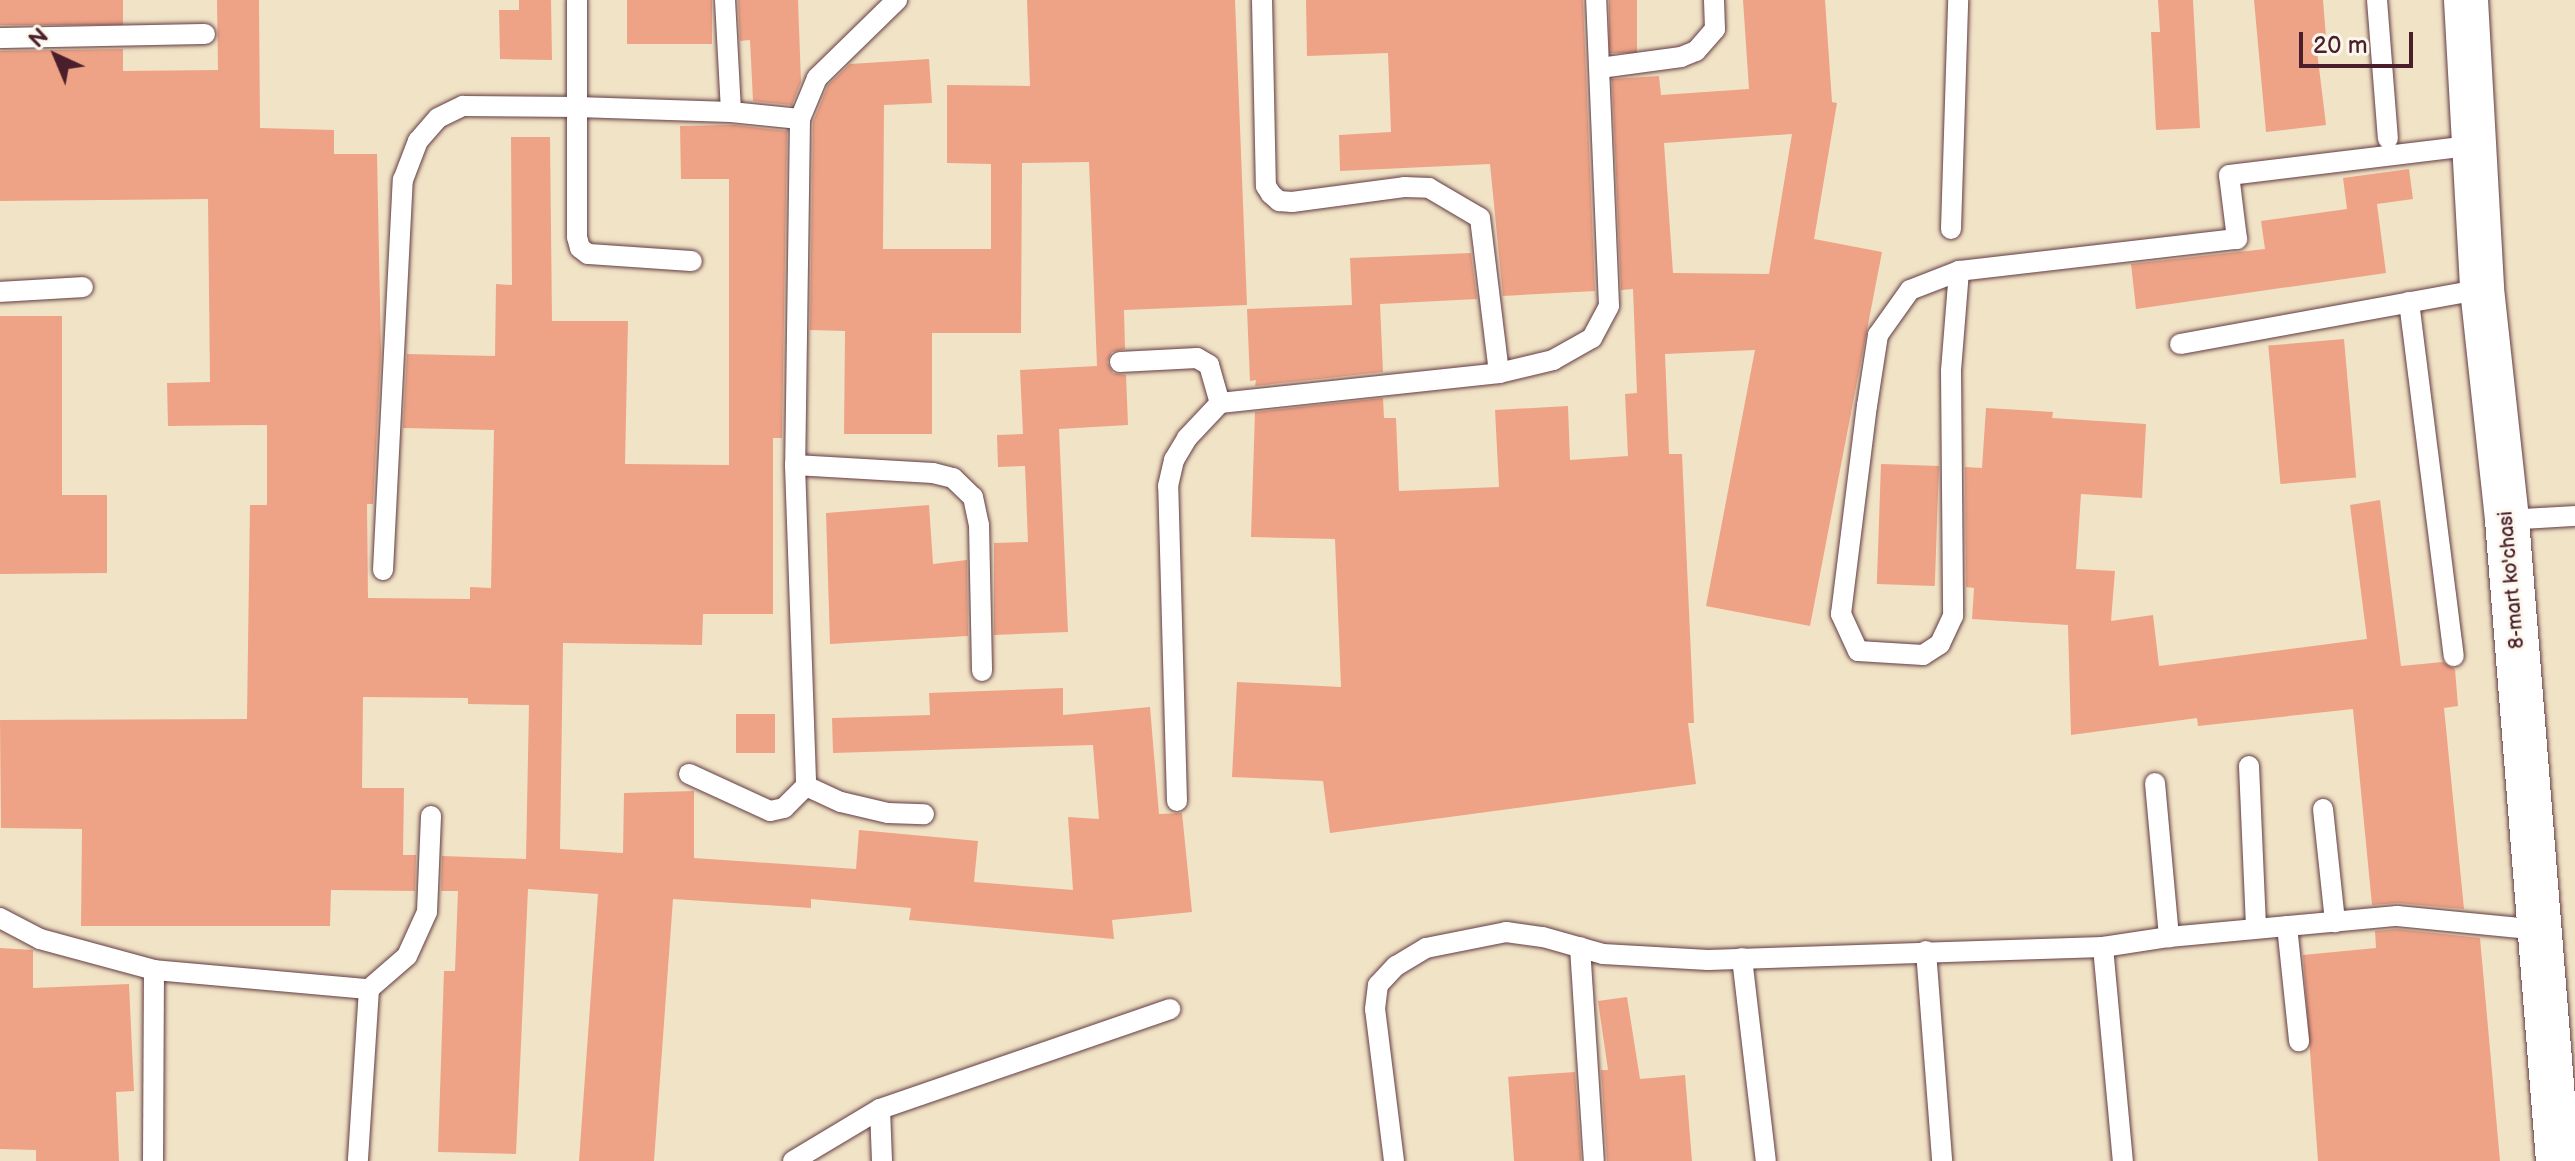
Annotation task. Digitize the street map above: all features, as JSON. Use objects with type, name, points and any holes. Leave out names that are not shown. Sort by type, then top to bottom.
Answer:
[{"type":"street","name":"8-mart ko'chasi","points":[[2466,0],[2482,289],[2507,520],[2540,930],[2564,1092],[2558,1161]]},
{"type":"lane","points":[[577,0],[577,237],[580,248],[588,254],[692,261]]},
{"type":"lane","points":[[725,0],[731,112]]},
{"type":"lane","points":[[689,774],[770,811],[784,808],[806,786],[795,465],[800,119],[817,78],[897,0]]},
{"type":"lane","points":[[1262,0],[1266,186],[1271,194],[1279,201],[1292,202],[1404,187],[1429,188],[1480,218],[1499,373]]},
{"type":"lane","points":[[1177,801],[1168,486],[1174,460],[1187,438],[1220,403],[1499,373],[1553,360],[1592,338],[1609,306],[1596,0]]},
{"type":"lane","points":[[1600,68],[1681,57],[1696,51],[1715,29],[1714,0]]},
{"type":"lane","points":[[1951,229],[1958,0]]},
{"type":"lane","points":[[2377,0],[2388,139]]},
{"type":"lane","points":[[0,38],[205,34]]},
{"type":"lane","points":[[383,570],[403,180],[418,141],[438,118],[463,106],[731,112],[800,119]]},
{"type":"lane","points":[[1959,271],[1951,371],[1953,616],[1940,644],[1923,655],[1858,651],[1841,614],[1878,335],[1910,290],[1959,271],[2237,239],[2229,175],[2476,145]]},
{"type":"lane","points":[[0,292],[83,287]]},
{"type":"lane","points":[[2180,344],[2482,289]]},
{"type":"lane","points":[[2409,302],[2454,656]]},
{"type":"lane","points":[[1120,362],[1197,358],[1209,365],[1220,403]]},
{"type":"lane","points":[[795,465],[933,473],[953,478],[973,497],[979,525],[982,671]]},
{"type":"lane","points":[[2507,520],[2575,516]]},
{"type":"lane","points":[[2249,766],[2256,928]]},
{"type":"lane","points":[[2155,783],[2169,937]]},
{"type":"lane","points":[[806,786],[841,802],[888,813],[924,814]]},
{"type":"lane","points":[[2323,809],[2335,922]]},
{"type":"lane","points":[[358,1161],[369,989],[407,956],[427,912],[431,816]]},
{"type":"lane","points":[[1394,1161],[1375,1009],[1378,985],[1396,966],[1426,948],[1506,932],[1640,959],[2103,947],[2169,937],[2397,916],[2540,930]]},
{"type":"lane","points":[[0,918],[40,939],[154,970],[369,989]]},
{"type":"lane","points":[[2287,926],[2299,1041]]},
{"type":"lane","points":[[1580,947],[1594,1161]]},
{"type":"lane","points":[[2103,947],[2123,1161]]},
{"type":"lane","points":[[1926,951],[1942,1161]]},
{"type":"lane","points":[[1742,958],[1766,1161]]},
{"type":"lane","points":[[153,1161],[154,970]]},
{"type":"lane","points":[[793,1161],[880,1109],[1170,1009]]},
{"type":"lane","points":[[880,1109],[882,1161]]},
{"type":"building","points":[[0,0],[123,0],[123,25],[0,25]]},
{"type":"building","points":[[217,0],[259,0],[260,128],[334,130],[334,154],[377,154],[381,354],[373,504],[367,504],[368,598],[470,599],[470,587],[491,588],[494,430],[403,428],[407,354],[495,356],[496,284],[512,285],[511,137],[550,137],[552,321],[628,321],[625,464],[729,465],[729,179],[681,179],[680,126],[734,125],[787,131],[782,438],[773,438],[773,614],[703,614],[702,645],[563,643],[560,849],[623,853],[624,793],[694,791],[694,858],[856,869],[859,830],[978,841],[974,882],[1073,890],[1068,817],[1099,819],[1093,745],[833,753],[832,718],[930,715],[929,693],[1063,688],[1063,715],[1150,707],[1159,814],[1182,813],[1192,912],[1112,920],[1114,939],[909,920],[911,908],[811,899],[811,908],[673,899],[654,1161],[579,1161],[598,894],[528,889],[516,1154],[438,1152],[444,971],[455,971],[458,891],[441,891],[442,856],[526,859],[529,705],[468,704],[468,698],[363,697],[362,788],[404,788],[403,855],[416,855],[415,891],[331,890],[330,926],[81,926],[82,829],[1,828],[0,720],[247,719],[250,505],[267,505],[267,425],[168,426],[167,383],[210,382],[208,199],[0,201],[0,51],[123,49],[123,71],[218,70]]},
{"type":"building","points":[[519,0],[551,0],[552,60],[500,59],[499,10],[519,10]]},
{"type":"building","points":[[627,0],[712,0],[712,44],[627,44]]},
{"type":"building","points":[[738,0],[798,0],[801,82],[792,105],[753,101],[750,40],[740,41]]},
{"type":"building","points":[[1027,0],[1235,0],[1247,305],[1124,310],[1125,349],[1112,352],[1107,362],[1113,373],[1126,375],[1128,425],[1059,429],[1068,632],[994,635],[994,543],[1028,542],[1025,466],[998,467],[997,435],[1023,434],[1020,370],[1097,366],[1089,162],[1022,163],[1021,333],[932,333],[932,434],[844,434],[845,331],[810,330],[813,122],[828,85],[850,64],[929,59],[932,103],[884,105],[883,249],[991,249],[991,164],[947,163],[947,85],[1030,86]]},
{"type":"building","points":[[1306,0],[1583,0],[1595,291],[1503,296],[1490,164],[1340,171],[1339,135],[1391,132],[1388,53],[1307,56]]},
{"type":"building","points":[[1609,0],[1637,0],[1637,53],[1609,53]]},
{"type":"building","points":[[1743,0],[1825,0],[1832,102],[1837,103],[1814,239],[1882,252],[1810,626],[1706,606],[1755,350],[1665,354],[1669,454],[1682,454],[1694,723],[1688,723],[1696,784],[1330,833],[1323,781],[1232,777],[1237,682],[1341,687],[1335,539],[1251,537],[1255,412],[1383,398],[1384,418],[1396,418],[1399,491],[1499,487],[1495,410],[1568,406],[1570,460],[1628,456],[1625,394],[1637,393],[1633,289],[1621,290],[1612,79],[1659,76],[1661,95],[1749,89]],"holes":[[[1792,134],[1769,274],[1673,273],[1664,143]]]},
{"type":"building","points":[[2158,0],[2193,0],[2200,128],[2156,130],[2151,32],[2160,32]]},
{"type":"building","points":[[2254,0],[2323,0],[2327,50],[2317,51],[2326,125],[2266,132]]},
{"type":"building","points":[[2409,169],[2413,199],[2377,204],[2386,273],[2136,309],[2131,264],[2265,249],[2261,221],[2347,209],[2343,178]]},
{"type":"building","points":[[1471,253],[1477,299],[1380,304],[1383,372],[1255,386],[1256,380],[1250,381],[1247,309],[1352,305],[1350,258]]},
{"type":"building","points":[[0,316],[62,316],[62,495],[107,495],[107,573],[0,574]]},
{"type":"building","points":[[2344,339],[2356,477],[2280,484],[2268,346]]},
{"type":"building","points":[[1986,408],[2053,412],[2052,418],[2146,424],[2142,498],[2081,494],[2076,569],[2115,571],[2111,621],[2153,615],[2159,666],[2367,639],[2350,505],[2380,500],[2401,666],[2443,662],[2455,669],[2458,706],[2444,708],[2464,909],[2398,903],[2372,905],[2353,709],[2198,726],[2197,718],[2071,735],[2068,625],[1972,619],[1974,588],[1966,587],[1965,467],[1982,468]]},
{"type":"building","points":[[1881,464],[1939,466],[1935,586],[1877,584]]},
{"type":"building","points":[[929,505],[933,564],[967,560],[968,636],[830,644],[826,513]]},
{"type":"building","points":[[736,714],[775,714],[775,753],[736,753]]},
{"type":"building","points":[[2397,929],[2480,938],[2500,1161],[2318,1161],[2303,955],[2376,948],[2375,931]]},
{"type":"building","points":[[0,948],[33,950],[33,988],[129,984],[134,1091],[116,1092],[119,1161],[36,1161],[36,1150],[0,1149]]},
{"type":"building","points":[[1627,997],[1640,1079],[1685,1075],[1692,1161],[1607,1161],[1601,1070],[1608,1070],[1598,1001]]},
{"type":"building","points":[[1575,1072],[1581,1161],[1514,1161],[1508,1077]]}]
